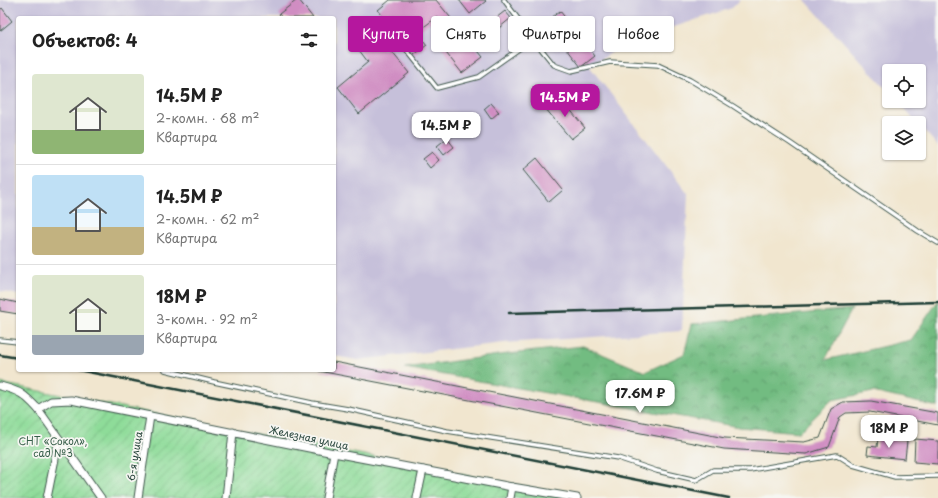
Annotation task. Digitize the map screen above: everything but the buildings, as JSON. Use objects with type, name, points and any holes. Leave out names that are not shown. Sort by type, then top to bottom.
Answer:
[{"type":"street","points":[[0,386],[16,390],[26,397],[38,409],[101,498]]},
{"type":"street","name":"Железная улица","points":[[38,409],[51,401],[71,400],[423,470],[577,498]]},
{"type":"street","name":"6-я улица","points":[[138,498],[150,416]]},
{"type":"street","points":[[226,498],[233,432]]},
{"type":"street","points":[[47,498],[59,439]]},
{"type":"street","points":[[326,498],[334,452]]},
{"type":"street","points":[[417,498],[423,470]]},
{"type":"street","points":[[510,498],[512,487]]},
{"type":"lane","points":[[504,0],[516,16]]},
{"type":"lane","points":[[408,52],[437,88],[479,77],[515,52]]},
{"type":"lane","points":[[544,52],[554,65],[571,71],[610,62],[658,65],[690,80],[790,143],[938,243]]},
{"type":"lane","points":[[0,340],[16,342]]},
{"type":"lane","points":[[173,372],[447,431],[618,458],[657,471],[696,480],[713,470],[750,470],[837,455],[853,465],[895,477],[938,476]]},
{"type":"shaded area","points":[[0,0],[740,0],[732,8],[674,27],[674,16],[603,16],[603,52],[612,52],[590,67],[688,194],[682,331],[504,343],[358,360],[336,356],[336,16],[16,16],[16,295],[0,291]]},
{"type":"shaded area","points":[[805,0],[938,0],[938,146],[926,133],[926,116],[911,116],[903,108],[926,108],[926,64],[882,64],[882,84]]},
{"type":"green space","points":[[938,301],[938,407],[873,392],[832,400],[799,432],[739,427],[405,368],[499,355],[583,346],[645,372],[684,354],[692,324],[852,309],[825,360],[911,340]]},
{"type":"green space","name":"СНТ «Сокол», сад №3","points":[[0,383],[581,498],[0,498]]},
{"type":"railway","points":[[509,313],[938,302]]},
{"type":"railway","points":[[0,355],[16,358]]},
{"type":"railway","points":[[88,372],[729,498]]}]
